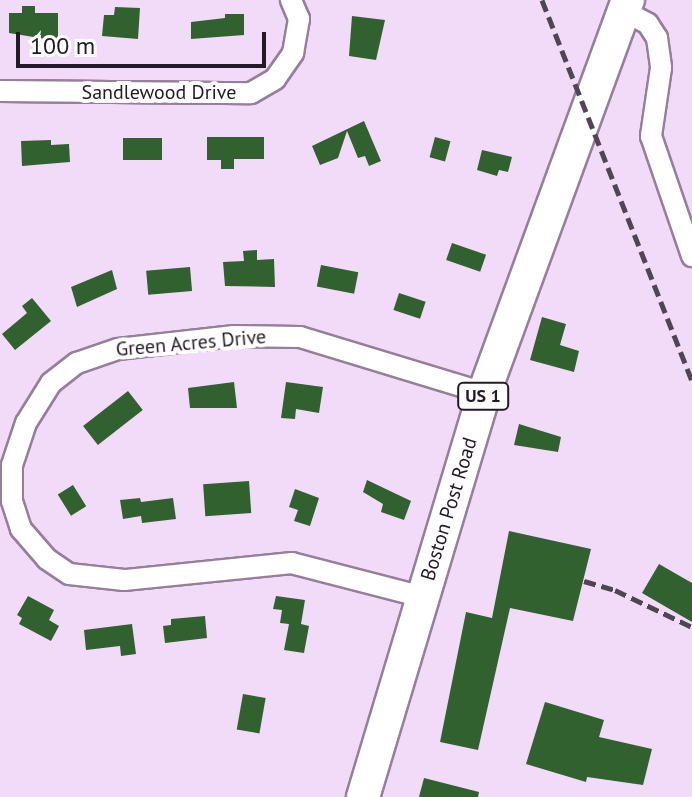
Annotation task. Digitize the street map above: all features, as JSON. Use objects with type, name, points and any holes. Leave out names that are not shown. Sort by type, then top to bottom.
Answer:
[{"type":"main road","name":"Boston Post Road","points":[[363,797],[484,393],[626,6]]},
{"type":"street","name":"Sandlewood Drive","points":[[0,91],[251,93],[275,79],[293,53],[299,19],[291,0]]},
{"type":"street","points":[[626,6],[648,24],[657,38],[661,68],[651,136],[692,256]]},
{"type":"street","name":"Green Acres Drive","points":[[423,597],[292,563],[124,580],[69,574],[47,559],[21,529],[12,501],[12,465],[26,423],[51,383],[77,363],[118,349],[234,336],[300,337],[484,393]]},
{"type":"building","points":[[22,6],[35,6],[35,13],[58,13],[58,41],[9,33],[9,13],[22,13]]},
{"type":"building","points":[[115,7],[140,8],[138,39],[102,36],[104,15],[114,15]]},
{"type":"building","points":[[225,14],[244,14],[244,35],[191,39],[191,22],[225,18]]},
{"type":"building","points":[[352,16],[385,20],[376,60],[349,56]]},
{"type":"building","points":[[364,121],[381,161],[369,166],[365,156],[358,158],[347,131],[338,158],[320,165],[312,146]]},
{"type":"building","points":[[207,137],[264,137],[264,159],[234,159],[234,169],[221,169],[221,160],[207,160]]},
{"type":"building","points":[[435,137],[450,141],[445,161],[430,157]]},
{"type":"building","points":[[123,138],[162,138],[162,160],[123,160]]},
{"type":"building","points":[[51,140],[51,145],[69,144],[70,162],[22,166],[21,141]]},
{"type":"building","points":[[482,150],[512,157],[508,172],[499,170],[497,176],[477,170]]},
{"type":"building","points":[[452,243],[486,255],[480,272],[446,260]]},
{"type":"building","points":[[257,250],[257,260],[274,259],[275,287],[225,286],[223,262],[244,261],[243,251]]},
{"type":"building","points":[[321,265],[358,272],[354,294],[317,287]]},
{"type":"building","points":[[190,267],[192,291],[148,295],[146,271]]},
{"type":"building","points":[[112,270],[117,289],[77,307],[71,287]]},
{"type":"building","points":[[399,293],[426,302],[420,319],[393,310]]},
{"type":"building","points":[[32,298],[51,321],[15,350],[2,334],[27,313],[22,306]]},
{"type":"building","points":[[542,317],[566,324],[560,345],[579,351],[574,372],[530,360]]},
{"type":"building","points":[[234,382],[237,408],[190,408],[188,388]]},
{"type":"building","points":[[286,382],[323,387],[319,413],[296,409],[295,419],[281,418]]},
{"type":"building","points":[[128,391],[143,410],[98,445],[83,426]]},
{"type":"building","points":[[519,424],[561,437],[558,452],[514,445]]},
{"type":"building","points":[[367,480],[411,501],[404,520],[381,512],[383,504],[363,492]]},
{"type":"building","points":[[249,481],[251,513],[205,516],[203,484]]},
{"type":"building","points":[[73,485],[86,506],[71,516],[58,495]]},
{"type":"building","points":[[295,489],[319,498],[310,526],[294,521],[298,510],[289,507]]},
{"type":"building","points":[[140,498],[141,502],[173,498],[176,519],[142,523],[141,516],[123,519],[120,500]]},
{"type":"building","points":[[509,531],[591,549],[573,621],[510,608],[478,750],[440,742],[466,612],[492,618]]},
{"type":"building","points":[[659,564],[692,583],[692,622],[642,593]]},
{"type":"building","points":[[28,596],[54,610],[49,620],[59,626],[51,641],[19,624],[22,618],[17,615]]},
{"type":"building","points":[[276,596],[305,600],[301,624],[309,626],[304,653],[284,650],[289,624],[280,623],[282,610],[273,609]]},
{"type":"building","points":[[205,616],[207,638],[165,643],[163,626],[171,625],[171,619]]},
{"type":"building","points":[[132,624],[136,654],[121,656],[120,646],[86,650],[84,630]]},
{"type":"building","points":[[243,694],[266,698],[259,733],[237,729]]},
{"type":"building","points":[[545,702],[604,720],[599,737],[652,749],[643,785],[587,777],[586,782],[526,764]]},
{"type":"building","points":[[424,778],[479,792],[478,797],[419,797]]},
{"type":"railway","points":[[542,0],[692,381]]},
{"type":"railway","points":[[584,581],[615,590],[692,627]]}]
